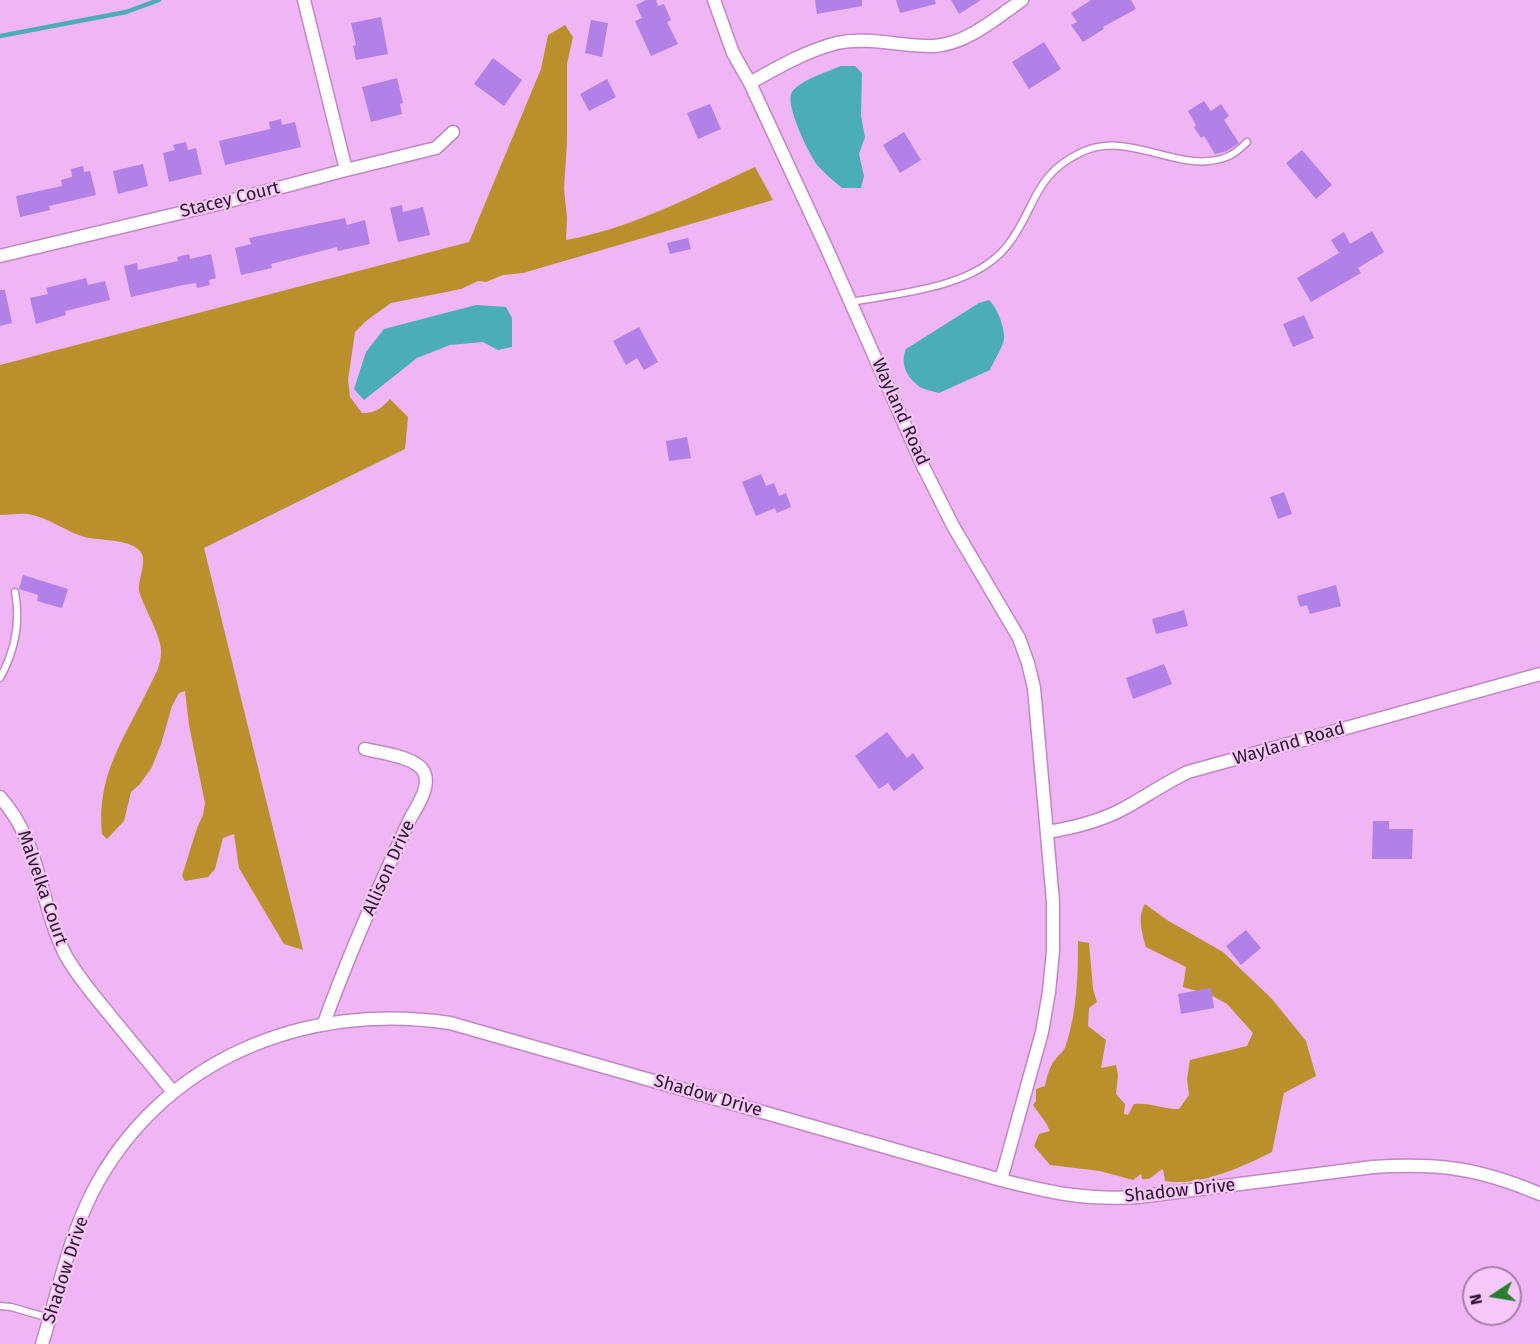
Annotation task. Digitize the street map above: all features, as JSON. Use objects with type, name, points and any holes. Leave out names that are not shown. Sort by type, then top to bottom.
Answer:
[{"type":"street","points":[[304,0],[346,170]]},
{"type":"street","name":"Wayland Road","points":[[714,0],[733,53],[750,83],[939,498],[953,526],[1010,620],[1025,655],[1034,688],[1053,902],[1053,951],[1042,1032],[1001,1179]]},
{"type":"street","points":[[750,83],[794,58],[839,43],[875,41],[935,46],[968,37],[1022,0]]},
{"type":"street","name":"Stacey Court","points":[[0,256],[222,203],[436,148],[453,132]]},
{"type":"street","name":"Wayland Road","points":[[1047,832],[1105,818],[1188,772],[1540,674]]},
{"type":"street","name":"Allison Drive","points":[[324,1023],[340,978],[426,786],[423,770],[414,762],[366,749]]},
{"type":"street","name":"Malvelka Court","points":[[0,797],[10,808],[24,831],[33,852],[45,904],[67,958],[83,982],[173,1092]]},
{"type":"street","name":"Shadow Drive","points":[[42,1344],[65,1259],[77,1225],[93,1192],[127,1139],[148,1115],[173,1092],[202,1071],[252,1045],[324,1023],[389,1017],[450,1023],[1001,1179],[1070,1196],[1113,1198],[1373,1167],[1432,1166],[1469,1170],[1510,1181],[1540,1194]]},
{"type":"lane","points":[[851,302],[942,284],[980,270],[1006,248],[1041,185],[1053,171],[1083,151],[1100,146],[1117,145],[1200,162],[1232,155],[1247,142]]},
{"type":"lane","points":[[0,678],[9,663],[15,644],[17,613],[15,592]]},
{"type":"lane","points":[[0,1306],[50,1318]]},
{"type":"shaded area","points":[[565,25],[573,37],[567,64],[567,142],[564,189],[567,218],[566,240],[591,235],[639,219],[755,167],[773,200],[523,273],[503,275],[486,282],[478,281],[461,289],[391,303],[355,332],[348,380],[350,397],[362,413],[378,410],[390,399],[408,417],[405,449],[204,548],[303,950],[284,944],[239,868],[234,834],[223,838],[215,869],[208,877],[185,881],[182,876],[205,803],[189,725],[185,691],[179,693],[172,706],[152,767],[131,792],[124,821],[107,839],[102,834],[103,793],[114,757],[159,666],[161,657],[159,639],[139,591],[143,558],[138,549],[132,545],[85,537],[35,516],[0,515],[0,365],[469,242],[541,69],[548,35]]},
{"type":"shaded area","points":[[841,66],[855,66],[862,73],[861,116],[865,137],[859,154],[864,176],[861,188],[842,188],[818,166],[804,141],[791,107],[790,98],[796,88]]},
{"type":"shaded area","points":[[989,300],[998,313],[1004,334],[1002,346],[990,370],[939,393],[922,388],[915,383],[904,365],[906,349],[979,303]]},
{"type":"shaded area","points":[[476,305],[506,307],[512,318],[512,347],[498,350],[483,342],[450,345],[417,358],[364,400],[354,389],[366,352],[384,329]]},
{"type":"shaded area","points":[[1145,904],[1167,920],[1223,952],[1272,999],[1306,1041],[1316,1076],[1284,1093],[1272,1152],[1234,1169],[1192,1181],[1165,1181],[1163,1169],[1148,1179],[1142,1179],[1141,1174],[1133,1180],[1100,1171],[1050,1165],[1034,1146],[1039,1134],[1050,1131],[1033,1105],[1036,1101],[1036,1089],[1045,1086],[1050,1069],[1063,1051],[1070,1032],[1076,994],[1078,941],[1089,943],[1093,989],[1097,1002],[1089,1008],[1088,1026],[1106,1040],[1101,1068],[1116,1065],[1118,1075],[1116,1094],[1125,1104],[1124,1114],[1128,1115],[1134,1104],[1179,1109],[1189,1095],[1187,1079],[1190,1060],[1247,1046],[1253,1033],[1227,1004],[1211,995],[1183,987],[1186,967],[1146,947],[1141,920]]},
{"type":"building","points":[[646,0],[656,0],[658,6],[664,4],[671,20],[667,22],[678,44],[651,56],[635,21],[642,18],[636,5]]},
{"type":"building","points":[[815,0],[862,0],[862,6],[817,14]]},
{"type":"building","points":[[896,0],[935,0],[936,4],[900,13]]},
{"type":"building","points":[[951,0],[981,0],[959,14]]},
{"type":"building","points":[[1091,0],[1131,0],[1136,9],[1103,27],[1104,29],[1083,42],[1071,25],[1077,22],[1071,13]]},
{"type":"building","points":[[381,17],[388,54],[356,60],[353,46],[356,45],[351,23]]},
{"type":"building","points":[[591,20],[608,23],[602,57],[585,53]]},
{"type":"building","points":[[1044,42],[1061,69],[1029,89],[1012,62]]},
{"type":"building","points":[[493,58],[522,80],[504,106],[474,84]]},
{"type":"building","points":[[397,78],[403,103],[400,104],[402,114],[371,122],[362,87]]},
{"type":"building","points":[[607,79],[616,97],[589,111],[580,94]]},
{"type":"building","points":[[1204,101],[1211,111],[1221,104],[1229,116],[1224,120],[1239,143],[1227,151],[1215,154],[1204,136],[1201,138],[1194,127],[1196,125],[1188,111]]},
{"type":"building","points":[[710,104],[721,129],[698,139],[687,113]]},
{"type":"building","points":[[281,119],[282,125],[295,122],[301,147],[225,165],[219,141],[270,129],[269,122]]},
{"type":"building","points":[[904,132],[921,160],[900,173],[883,145]]},
{"type":"building","points":[[186,142],[188,150],[196,148],[202,174],[169,182],[163,153],[175,150],[173,145]]},
{"type":"building","points":[[1302,150],[1332,185],[1316,199],[1286,163]]},
{"type":"building","points":[[143,164],[148,186],[118,194],[113,171]]},
{"type":"building","points":[[83,166],[84,172],[90,171],[96,195],[49,206],[50,210],[20,217],[16,196],[62,186],[61,180],[72,177],[71,169]]},
{"type":"building","points":[[402,205],[403,212],[423,207],[430,235],[398,242],[390,208]]},
{"type":"building","points":[[345,218],[347,225],[365,220],[370,244],[338,251],[337,247],[271,264],[272,268],[241,275],[235,248],[251,244],[249,238]]},
{"type":"building","points":[[1372,231],[1384,252],[1358,268],[1361,273],[1311,302],[1297,278],[1339,253],[1331,240],[1344,232],[1350,244]]},
{"type":"building","points":[[688,238],[691,249],[670,254],[667,243]]},
{"type":"building","points":[[189,254],[190,259],[211,254],[216,278],[209,280],[210,285],[197,288],[196,283],[131,297],[124,266],[137,263],[138,270],[178,261],[177,257]]},
{"type":"building","points":[[86,278],[88,285],[105,281],[110,300],[65,311],[66,315],[36,324],[30,298],[48,294],[46,288]]},
{"type":"building","points":[[0,290],[5,290],[12,323],[0,326]]},
{"type":"building","points":[[1304,315],[1314,338],[1293,347],[1283,324]]},
{"type":"building","points":[[639,327],[658,362],[644,370],[637,358],[626,365],[613,341]]},
{"type":"building","points":[[687,437],[691,458],[669,461],[666,441]]},
{"type":"building","points":[[761,474],[766,486],[774,483],[779,496],[786,493],[791,507],[777,513],[775,508],[756,516],[742,482]]},
{"type":"building","points":[[1284,492],[1292,514],[1278,519],[1270,497]]},
{"type":"building","points":[[23,575],[68,589],[62,608],[37,601],[38,595],[19,589]]},
{"type":"building","points":[[1336,585],[1341,606],[1310,614],[1307,605],[1300,607],[1297,596]]},
{"type":"building","points":[[1184,610],[1188,626],[1156,634],[1152,619]]},
{"type":"building","points":[[1164,664],[1172,684],[1133,699],[1126,678]]},
{"type":"building","points":[[887,732],[907,758],[913,753],[924,768],[894,791],[888,783],[879,789],[855,756]]},
{"type":"building","points":[[1373,821],[1389,821],[1389,829],[1413,829],[1412,859],[1372,859]]},
{"type":"building","points":[[1246,930],[1261,948],[1241,965],[1226,946]]},
{"type":"building","points":[[1211,988],[1214,1008],[1181,1014],[1178,994]]},
{"type":"waterway","points":[[0,36],[126,12],[159,0]]}]
